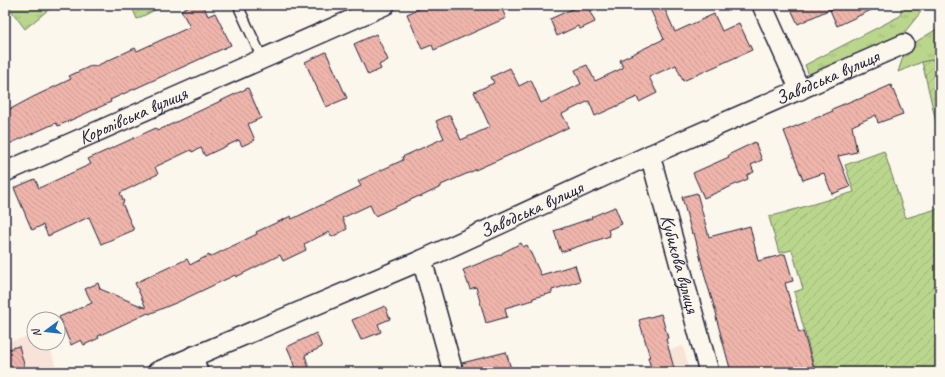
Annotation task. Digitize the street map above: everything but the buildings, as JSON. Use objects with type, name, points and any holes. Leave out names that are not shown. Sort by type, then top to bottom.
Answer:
[{"type":"street","name":"Королівська вулиця","points":[[5,172],[385,5]]},
{"type":"street","points":[[762,5],[800,90]]},
{"type":"street","name":"Заводська вулиця","points":[[157,372],[196,364],[650,155],[904,44]]},
{"type":"street","name":"Кубикова вулиця","points":[[650,155],[709,372]]},
{"type":"street","points":[[422,260],[453,372]]},
{"type":"lane","points":[[239,5],[262,60]]},
{"type":"shaded area","points":[[26,337],[26,351],[51,351],[57,372],[5,372],[5,343]]},
{"type":"shaded area","points":[[683,346],[690,372],[652,372],[648,356]]},
{"type":"green space","points":[[7,5],[54,5],[25,29]]},
{"type":"green space","points":[[131,5],[165,5],[137,19]]},
{"type":"green space","points":[[902,5],[924,5],[920,13],[904,33],[810,78],[805,65],[900,16]]},
{"type":"green space","points":[[940,27],[940,58],[922,62],[898,72],[906,48]]},
{"type":"green space","points":[[940,58],[940,139],[922,62]]},
{"type":"green space","points":[[884,151],[906,218],[940,208],[940,372],[833,372],[831,366],[815,370],[794,292],[803,289],[792,250],[779,253],[769,217],[854,192],[845,165]]}]
